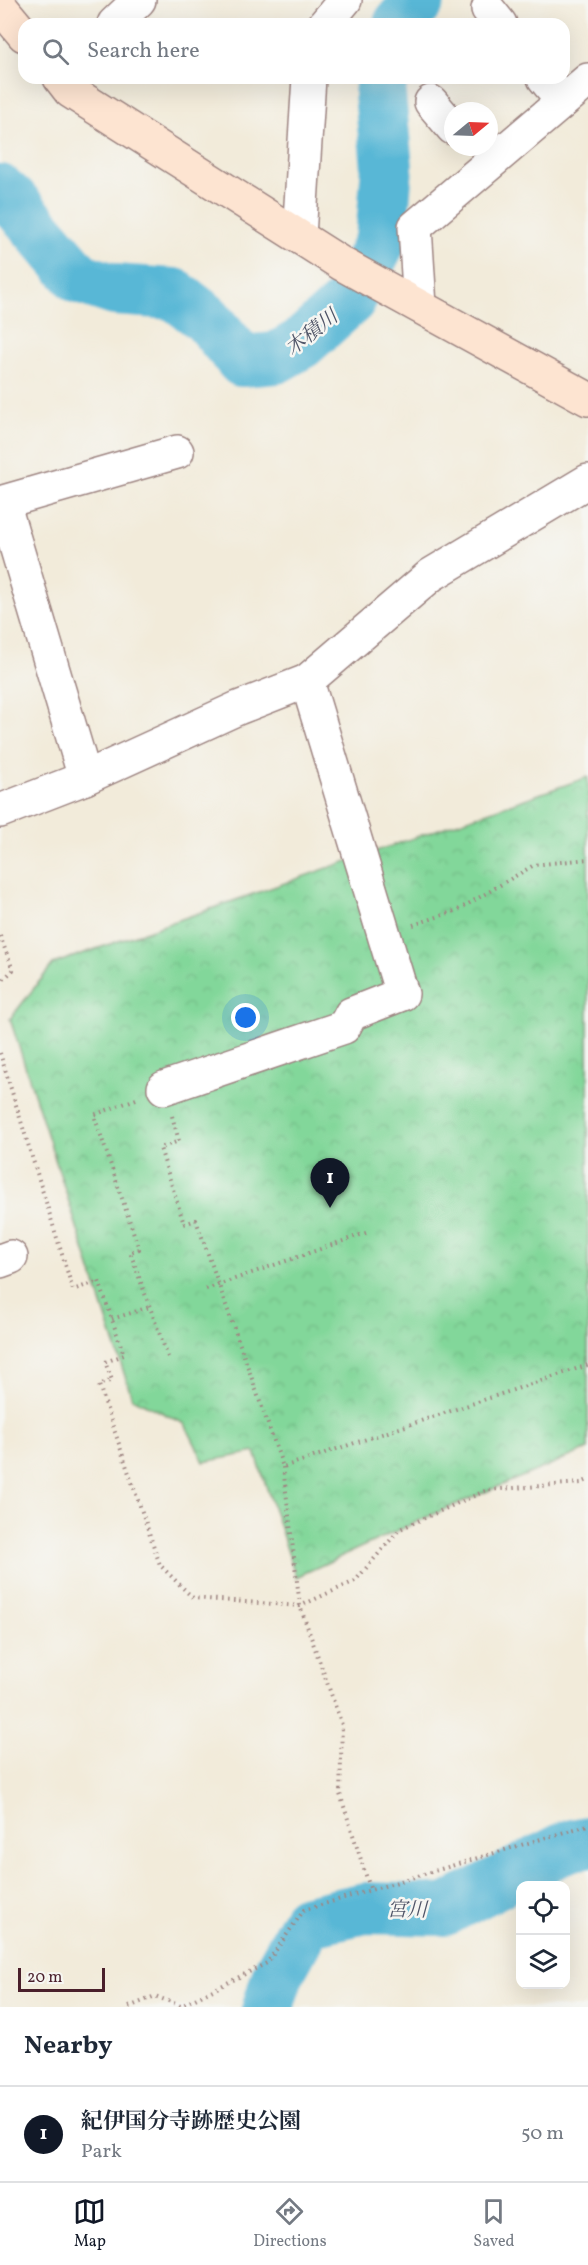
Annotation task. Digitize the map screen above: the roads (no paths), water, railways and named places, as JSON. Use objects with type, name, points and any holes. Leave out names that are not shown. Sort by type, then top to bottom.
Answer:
[{"type":"street","points":[[120,18],[139,0]]},
{"type":"street","points":[[330,18],[345,0]]},
{"type":"street","points":[[0,6],[18,28]]},
{"type":"street","points":[[407,299],[415,227],[479,157],[554,90],[588,80]]},
{"type":"street","points":[[72,84],[342,264],[588,399]]},
{"type":"street","points":[[298,236],[309,84]]},
{"type":"street","points":[[430,102],[444,118]]},
{"type":"street","points":[[85,778],[3,502],[177,452]]},
{"type":"street","points":[[0,811],[85,778],[238,708],[308,681],[431,575],[588,481]]},
{"type":"street","points":[[164,1088],[344,1027],[351,1014],[402,994],[308,681]]},
{"type":"waterway","name":"木積川","points":[[404,18],[419,0]]},
{"type":"waterway","name":"木積川","points":[[0,190],[14,202],[79,278],[115,290],[174,294],[206,318],[242,361],[276,358],[302,343],[350,300],[381,240],[387,167],[380,94],[381,84]]},
{"type":"waterway","name":"宮川","points":[[268,2007],[278,1974],[307,1921],[365,1908],[445,1910],[568,1846],[588,1842]]},
{"type":"place","name":"紀伊国分寺跡歴史公園","points":[[330,1208]]}]
